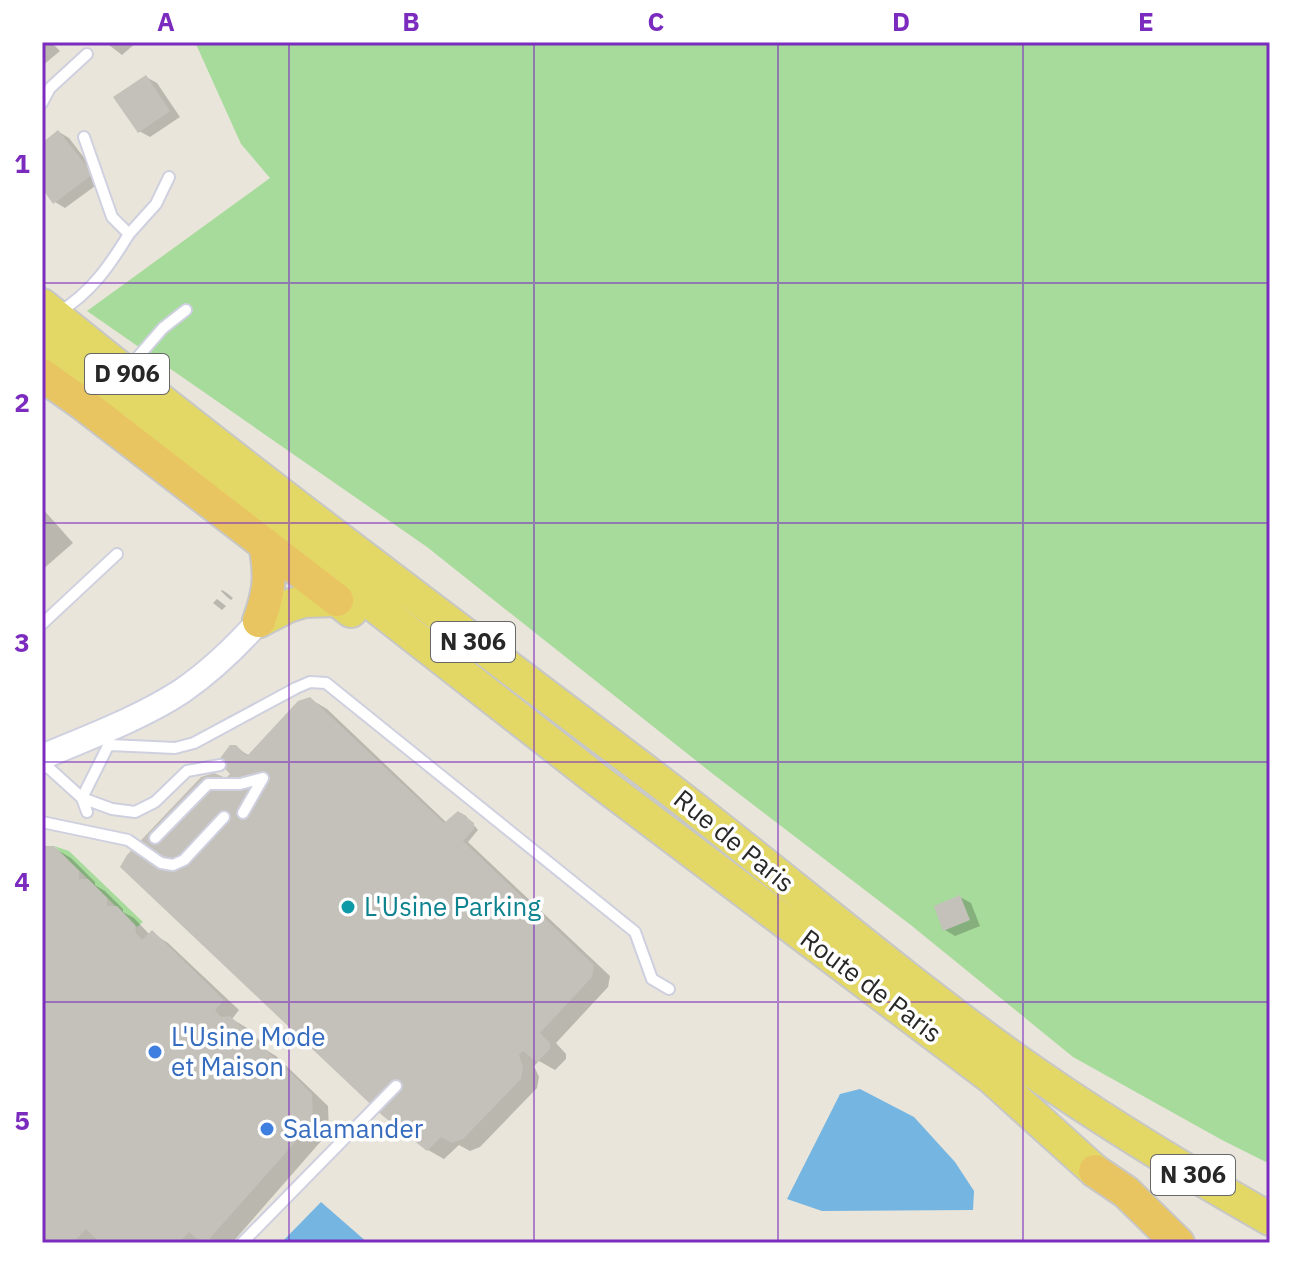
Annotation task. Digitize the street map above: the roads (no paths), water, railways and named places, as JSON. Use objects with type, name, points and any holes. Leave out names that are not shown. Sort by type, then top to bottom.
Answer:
[{"type":"highway","points":[[42,375],[337,600]]},
{"type":"highway","points":[[259,621],[268,596],[271,574],[265,544]]},
{"type":"highway","name":"N 306","points":[[1095,1171],[1126,1192],[1178,1243]]},
{"type":"main road","name":"D 906","points":[[46,320],[125,372],[198,449]]},
{"type":"main road","name":"D 906","points":[[46,320],[198,449]]},
{"type":"main road","name":"N 306","points":[[198,449],[600,782]]},
{"type":"main road","name":"Rue de Paris","points":[[198,449],[667,788],[1007,1054],[1176,1166],[1270,1219]]},
{"type":"main road","points":[[259,621],[304,601],[337,600],[420,666],[517,735],[600,782]]},
{"type":"main road","name":"Route de Paris","points":[[600,782],[992,1078],[1095,1171]]},
{"type":"street","points":[[42,757],[110,737],[181,692],[232,652],[259,621]]},
{"type":"street","points":[[1095,1171],[1161,1243]]},
{"type":"lane","points":[[42,103],[50,88],[87,54]]},
{"type":"lane","points":[[84,137],[112,217],[129,234]]},
{"type":"lane","points":[[46,320],[70,305],[105,273],[129,234],[156,204],[169,177]]},
{"type":"lane","points":[[125,372],[163,328],[186,310]]},
{"type":"lane","points":[[42,624],[117,554]]},
{"type":"lane","points":[[87,812],[82,798],[110,737],[175,748],[194,743],[296,688],[310,682],[326,683],[635,932],[652,979],[669,989]]},
{"type":"lane","points":[[42,765],[82,798],[112,809],[135,812],[155,802],[187,771],[220,765]]},
{"type":"lane","points":[[155,838],[208,784],[240,784],[263,778],[243,813]]},
{"type":"lane","points":[[42,822],[128,840],[161,863],[173,865],[184,860],[224,817]]},
{"type":"lane","points":[[242,1243],[396,1086]]},
{"type":"water","points":[[860,1089],[914,1117],[955,1162],[974,1191],[973,1210],[822,1211],[787,1199],[840,1094]]},
{"type":"water","points":[[321,1202],[368,1243],[281,1243]]},
{"type":"place","name":"L'Usine Parking","points":[[348,907]]},
{"type":"place","name":"L'Usine Mode et Maison","points":[[155,1052]]},
{"type":"place","name":"Salamander","points":[[267,1129]]}]
